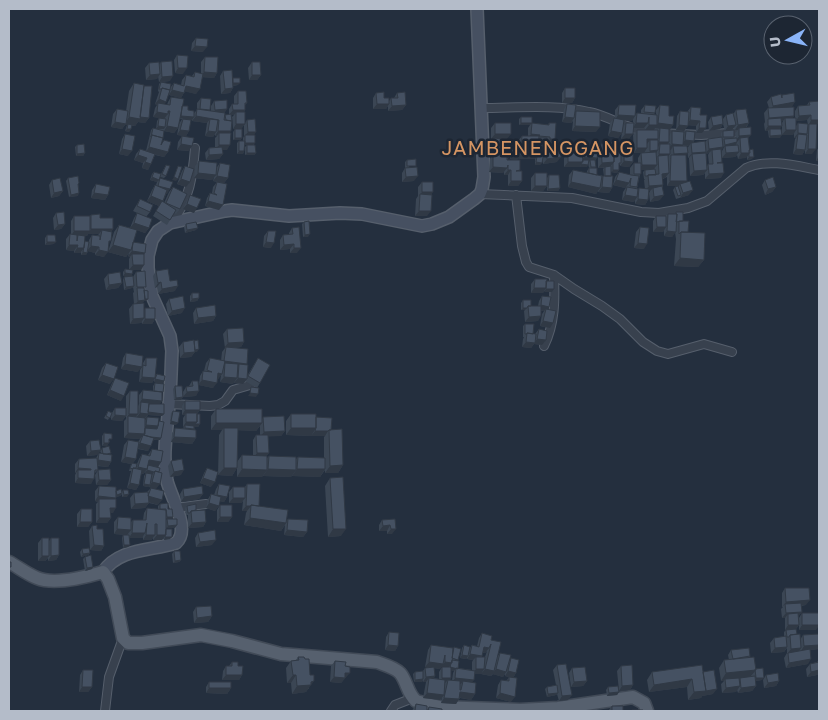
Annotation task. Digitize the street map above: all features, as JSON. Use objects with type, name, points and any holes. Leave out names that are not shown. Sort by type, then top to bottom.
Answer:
[{"type":"main road","points":[[9,562],[38,578],[46,580],[87,577],[103,572],[115,597],[123,638],[134,644],[201,635],[281,654],[378,662],[399,672],[413,698],[419,702],[440,707],[520,710],[558,708],[633,697],[644,703],[647,711]]},
{"type":"street","points":[[477,9],[484,177],[480,194]]},
{"type":"street","points":[[481,108],[557,106],[600,114],[639,131],[701,134],[741,132]]},
{"type":"street","points":[[103,572],[117,558],[133,552],[171,544],[180,539],[181,529],[167,482],[164,456],[170,404],[172,351],[170,336],[151,291],[148,256],[152,240],[158,231],[170,223],[182,208],[193,172],[195,148]]},
{"type":"street","points":[[170,223],[232,210],[289,216],[340,213],[362,214],[422,226],[440,222],[480,194],[572,198],[641,212],[659,213],[688,208],[707,201],[752,165],[782,164],[819,170]]},
{"type":"street","points":[[516,195],[522,246],[527,264],[534,270],[554,275],[620,319],[651,348],[668,354],[704,344],[732,352]]},
{"type":"street","points":[[544,346],[551,328],[555,306],[554,275]]},
{"type":"street","points":[[170,404],[218,405],[225,402],[233,390],[250,385]]},
{"type":"street","points":[[176,508],[206,504]]},
{"type":"street","points":[[105,711],[109,677],[123,638]]},
{"type":"street","points":[[391,711],[395,704],[402,704],[413,698]]},
{"type":"building","points":[[196,38],[208,39],[207,47],[195,46]]},
{"type":"building","points":[[177,55],[188,56],[187,68],[178,68]]},
{"type":"building","points":[[205,57],[218,57],[217,73],[204,72]]},
{"type":"building","points":[[172,61],[173,76],[162,77],[161,62]]},
{"type":"building","points":[[159,62],[160,74],[150,75],[149,63]]},
{"type":"building","points":[[252,62],[260,62],[261,75],[252,75]]},
{"type":"building","points":[[232,70],[233,88],[225,89],[223,71]]},
{"type":"building","points":[[195,72],[203,74],[200,89],[186,86],[184,93],[172,90],[174,83],[184,86],[186,75],[194,77]]},
{"type":"building","points":[[233,78],[240,78],[240,83],[233,83]]},
{"type":"building","points":[[161,82],[171,84],[170,90],[159,89]]},
{"type":"building","points":[[134,83],[144,85],[140,119],[129,117]]},
{"type":"building","points":[[144,86],[152,86],[149,118],[140,117]]},
{"type":"building","points":[[162,88],[170,90],[166,102],[159,99]]},
{"type":"building","points":[[565,88],[575,88],[575,98],[565,98]]},
{"type":"building","points":[[238,91],[246,91],[247,103],[245,103],[245,110],[233,110],[232,104],[238,104]]},
{"type":"building","points":[[384,92],[384,98],[389,98],[389,104],[377,104],[376,93]]},
{"type":"building","points":[[405,92],[406,105],[392,106],[391,98],[398,98],[397,93]]},
{"type":"building","points":[[794,93],[795,102],[773,106],[771,97],[781,94],[782,98],[782,95]]},
{"type":"building","points":[[171,97],[184,99],[178,128],[167,126],[170,111],[168,111],[168,114],[157,112],[158,103],[170,105]]},
{"type":"building","points":[[201,98],[211,99],[210,110],[200,109]]},
{"type":"building","points":[[227,100],[227,109],[215,110],[214,101]]},
{"type":"building","points":[[819,101],[819,120],[811,120],[811,115],[799,116],[798,106],[810,105],[809,102]]},
{"type":"building","points":[[567,104],[576,105],[574,118],[565,117]]},
{"type":"building","points":[[619,105],[636,105],[635,116],[618,115]]},
{"type":"building","points":[[645,105],[656,106],[655,113],[644,112]]},
{"type":"building","points":[[660,105],[669,106],[669,116],[674,116],[673,125],[658,123]]},
{"type":"building","points":[[182,106],[188,106],[188,110],[194,111],[194,117],[181,116]]},
{"type":"building","points":[[691,107],[701,108],[700,115],[707,115],[706,128],[699,128],[700,121],[690,120]]},
{"type":"building","points":[[794,107],[794,116],[769,118],[768,108]]},
{"type":"building","points":[[117,109],[128,111],[126,124],[115,122]]},
{"type":"building","points":[[197,109],[225,113],[224,120],[232,121],[231,131],[218,131],[219,120],[196,116]]},
{"type":"building","points":[[746,109],[749,123],[738,125],[736,110]]},
{"type":"building","points":[[576,111],[600,112],[600,127],[575,126]]},
{"type":"building","points":[[680,111],[689,112],[688,126],[679,125]]},
{"type":"building","points":[[236,112],[245,112],[245,124],[236,124]]},
{"type":"building","points":[[637,113],[657,115],[657,125],[649,125],[649,117],[648,123],[636,123]]},
{"type":"building","points":[[733,113],[736,125],[728,126],[726,115]]},
{"type":"building","points":[[231,114],[232,121],[226,120],[225,115]]},
{"type":"building","points":[[722,115],[723,124],[713,126],[711,117]]},
{"type":"building","points":[[521,117],[532,117],[532,123],[521,123]]},
{"type":"building","points":[[159,118],[166,119],[165,127],[158,126]]},
{"type":"building","points":[[614,118],[624,120],[622,133],[611,131]]},
{"type":"building","points":[[781,118],[782,126],[768,126],[768,119]]},
{"type":"building","points":[[785,118],[796,118],[796,130],[786,130]]},
{"type":"building","points":[[183,119],[191,120],[189,131],[180,130]]},
{"type":"building","points":[[210,119],[218,120],[216,132],[208,131]]},
{"type":"building","points":[[255,119],[256,132],[248,132],[247,120]]},
{"type":"building","points":[[495,123],[511,123],[511,134],[495,134]]},
{"type":"building","points":[[532,123],[549,125],[549,123],[556,123],[555,139],[531,134]]},
{"type":"building","points":[[626,123],[634,123],[633,134],[625,134]]},
{"type":"building","points":[[798,123],[808,124],[807,134],[798,133]]},
{"type":"building","points":[[128,124],[132,125],[131,129],[127,129]]},
{"type":"building","points":[[809,124],[817,124],[816,149],[808,149]]},
{"type":"building","points":[[751,127],[751,135],[739,136],[739,128]]},
{"type":"building","points":[[153,128],[164,131],[163,138],[152,135],[151,137]]},
{"type":"building","points":[[660,128],[669,129],[669,142],[659,142]]},
{"type":"building","points":[[235,129],[242,129],[242,138],[235,138]]},
{"type":"building","points":[[770,129],[781,129],[782,135],[770,136]]},
{"type":"building","points":[[637,130],[658,130],[658,139],[647,139],[647,148],[637,148]]},
{"type":"building","points":[[734,130],[734,137],[723,137],[723,131]]},
{"type":"building","points":[[672,131],[684,132],[683,145],[672,144]]},
{"type":"building","points":[[686,131],[695,132],[694,141],[685,140]]},
{"type":"building","points":[[219,133],[231,133],[230,145],[219,145]]},
{"type":"building","points":[[125,134],[135,136],[132,151],[122,149]]},
{"type":"building","points":[[798,134],[807,135],[805,150],[796,149]]},
{"type":"building","points":[[152,135],[163,138],[161,145],[164,140],[171,142],[168,152],[149,147]]},
{"type":"building","points":[[245,135],[255,135],[255,143],[245,143]]},
{"type":"building","points":[[182,136],[194,138],[192,146],[181,144]]},
{"type":"building","points":[[522,136],[539,136],[538,154],[521,154]]},
{"type":"building","points":[[722,137],[723,147],[709,149],[708,139]]},
{"type":"building","points":[[748,137],[750,153],[741,153],[740,138]]},
{"type":"building","points":[[495,138],[512,141],[510,154],[493,152]]},
{"type":"building","points":[[540,138],[547,138],[547,148],[540,148]]},
{"type":"building","points":[[737,138],[737,142],[725,145],[724,139]]},
{"type":"building","points":[[650,140],[658,140],[658,150],[650,151]]},
{"type":"building","points":[[239,141],[245,141],[244,151],[239,151]]},
{"type":"building","points":[[705,141],[706,152],[692,153],[691,143]]},
{"type":"building","points":[[551,142],[557,142],[558,150],[552,151]]},
{"type":"building","points":[[614,142],[614,162],[602,163],[601,144]]},
{"type":"building","points":[[84,144],[85,153],[77,154],[77,145]]},
{"type":"building","points":[[660,144],[670,144],[670,154],[659,154]]},
{"type":"building","points":[[247,145],[255,145],[256,153],[247,153]]},
{"type":"building","points":[[738,145],[739,152],[726,153],[725,146]]},
{"type":"building","points":[[673,146],[687,146],[688,153],[674,154]]},
{"type":"building","points":[[222,147],[223,154],[209,155],[209,148]]},
{"type":"building","points":[[624,147],[633,147],[633,162],[624,161]]},
{"type":"building","points":[[512,148],[519,148],[519,157],[511,157]]},
{"type":"building","points":[[140,149],[155,154],[151,164],[145,162],[147,158],[138,155]]},
{"type":"building","points":[[721,149],[722,162],[717,163],[723,163],[724,173],[709,174],[708,164],[713,164],[712,150]]},
{"type":"building","points":[[753,149],[754,157],[749,157],[749,150]]},
{"type":"building","points":[[560,150],[561,157],[547,159],[546,152]]},
{"type":"building","points":[[585,150],[598,151],[597,158],[584,157]]},
{"type":"building","points":[[538,151],[544,152],[542,163],[536,162]]},
{"type":"building","points":[[614,152],[621,152],[619,170],[613,170]]},
{"type":"building","points":[[656,152],[657,165],[642,165],[641,153]]},
{"type":"building","points":[[568,153],[582,153],[583,162],[568,162]]},
{"type":"building","points":[[706,153],[707,170],[694,171],[692,154]]},
{"type":"building","points":[[493,154],[507,155],[507,160],[520,160],[520,170],[516,171],[522,171],[522,181],[511,181],[511,170],[508,170],[508,165],[507,168],[493,167]]},
{"type":"building","points":[[668,155],[669,173],[662,174],[663,185],[649,186],[648,175],[659,174],[658,156]]},
{"type":"building","points":[[671,155],[686,155],[687,181],[670,181]]},
{"type":"building","points":[[416,159],[416,166],[407,166],[407,160]]},
{"type":"building","points":[[583,160],[589,160],[588,165],[581,164]]},
{"type":"building","points":[[590,160],[595,160],[596,167],[591,167]]},
{"type":"building","points":[[199,161],[217,163],[216,175],[198,173]]},
{"type":"building","points":[[220,163],[230,165],[228,178],[217,176]]},
{"type":"building","points":[[634,163],[641,163],[641,174],[634,174]]},
{"type":"building","points":[[166,165],[170,166],[166,176],[162,174]]},
{"type":"building","points":[[178,166],[182,167],[178,179],[174,177]]},
{"type":"building","points":[[185,166],[194,169],[190,182],[181,179]]},
{"type":"building","points":[[611,166],[611,176],[605,176],[605,167]]},
{"type":"building","points":[[417,167],[418,176],[406,177],[405,168]]},
{"type":"building","points":[[589,168],[597,168],[597,175],[589,173]]},
{"type":"building","points":[[655,169],[656,175],[645,176],[645,170]]},
{"type":"building","points":[[573,170],[602,176],[600,188],[571,182]]},
{"type":"building","points":[[154,172],[161,174],[159,180],[152,177]]},
{"type":"building","points":[[619,172],[639,176],[637,187],[630,186],[631,178],[629,183],[616,180]]},
{"type":"building","points":[[535,173],[547,173],[547,186],[535,186]]},
{"type":"building","points":[[549,175],[559,175],[560,188],[548,189]]},
{"type":"building","points":[[78,176],[79,193],[71,195],[68,178]]},
{"type":"building","points":[[603,176],[613,176],[612,188],[602,187]]},
{"type":"building","points":[[773,177],[776,187],[768,189],[765,180]]},
{"type":"building","points":[[60,178],[63,191],[54,193],[52,180]]},
{"type":"building","points":[[160,178],[173,182],[170,189],[158,186]]},
{"type":"building","points":[[690,181],[693,190],[683,193],[680,184]]},
{"type":"building","points":[[217,182],[227,184],[223,205],[208,201],[210,193],[217,195],[214,193]]},
{"type":"building","points":[[422,182],[433,182],[433,192],[422,192]]},
{"type":"building","points":[[96,184],[110,187],[108,195],[94,193]]},
{"type":"building","points":[[155,185],[167,190],[163,201],[151,196]]},
{"type":"building","points":[[662,186],[664,195],[654,197],[653,188]]},
{"type":"building","points":[[678,186],[681,195],[678,196],[675,187]]},
{"type":"building","points":[[173,187],[187,194],[180,209],[166,203]]},
{"type":"building","points":[[627,187],[638,189],[637,197],[625,195]]},
{"type":"building","points":[[639,188],[649,189],[648,200],[638,199]]},
{"type":"building","points":[[420,194],[432,195],[431,211],[419,211]]},
{"type":"building","points":[[190,195],[201,199],[197,208],[187,204]]},
{"type":"building","points":[[140,199],[153,205],[150,212],[137,206]]},
{"type":"building","points":[[162,201],[176,210],[170,220],[156,211]]},
{"type":"building","points":[[64,212],[65,224],[58,225],[56,213]]},
{"type":"building","points":[[676,212],[683,212],[683,221],[676,222]]},
{"type":"building","points":[[137,213],[152,219],[149,228],[134,223]]},
{"type":"building","points":[[100,214],[100,218],[113,218],[113,229],[91,229],[91,215]]},
{"type":"building","points":[[668,214],[677,214],[676,232],[667,231]]},
{"type":"building","points":[[74,216],[90,216],[90,231],[74,231]]},
{"type":"building","points":[[656,216],[666,216],[666,227],[657,227]]},
{"type":"building","points":[[309,221],[310,234],[305,235],[304,222]]},
{"type":"building","points":[[679,221],[689,221],[688,232],[681,232],[679,234]]},
{"type":"building","points":[[196,222],[198,228],[187,230],[186,224]]},
{"type":"building","points":[[119,225],[137,230],[131,250],[113,245]]},
{"type":"building","points":[[299,227],[301,248],[294,248],[294,244],[284,245],[283,235],[293,234],[292,228]]},
{"type":"building","points":[[640,227],[649,228],[647,244],[638,243]]},
{"type":"building","points":[[102,230],[112,232],[108,252],[99,250],[99,247],[91,246],[92,235],[100,236],[100,240]]},
{"type":"building","points":[[268,231],[276,231],[274,243],[266,242]]},
{"type":"building","points":[[681,232],[705,233],[704,260],[680,258]]},
{"type":"building","points":[[70,234],[77,235],[77,241],[78,235],[85,236],[84,248],[77,248],[78,245],[69,245]]},
{"type":"building","points":[[47,235],[55,235],[56,242],[47,242]]},
{"type":"building","points":[[85,241],[89,242],[87,253],[83,252]]},
{"type":"building","points":[[133,242],[146,244],[145,253],[132,251]]},
{"type":"building","points":[[132,254],[144,254],[144,265],[133,265]]},
{"type":"building","points":[[125,269],[133,270],[132,274],[125,273]]},
{"type":"building","points":[[168,269],[170,281],[177,280],[178,286],[162,289],[161,282],[158,283],[156,271]]},
{"type":"building","points":[[145,271],[146,287],[137,287],[136,272]]},
{"type":"building","points":[[120,272],[122,283],[109,285],[108,274]]},
{"type":"building","points":[[133,276],[134,286],[126,287],[124,277]]},
{"type":"building","points":[[535,279],[547,279],[546,288],[534,288]]},
{"type":"building","points":[[546,281],[554,281],[554,289],[546,289]]},
{"type":"building","points":[[137,288],[144,288],[145,300],[138,301]]},
{"type":"building","points":[[144,290],[148,291],[148,299],[145,299]]},
{"type":"building","points":[[192,293],[199,293],[199,298],[192,299]]},
{"type":"building","points":[[183,296],[185,308],[172,311],[169,299]]},
{"type":"building","points":[[542,296],[551,297],[549,307],[541,305]]},
{"type":"building","points":[[523,300],[531,300],[531,306],[523,308]]},
{"type":"building","points":[[144,303],[144,318],[133,319],[133,304]]},
{"type":"building","points":[[215,305],[216,316],[198,318],[196,308]]},
{"type":"building","points":[[528,306],[541,306],[541,316],[529,317]]},
{"type":"building","points":[[145,308],[155,308],[155,319],[145,319]]},
{"type":"building","points":[[546,309],[556,311],[553,323],[543,321]]},
{"type":"building","points":[[525,324],[534,324],[533,334],[525,334]]},
{"type":"building","points":[[243,328],[244,342],[228,343],[227,329]]},
{"type":"building","points":[[539,329],[547,331],[546,340],[537,339]]},
{"type":"building","points":[[527,333],[536,334],[535,343],[526,342]]},
{"type":"building","points":[[194,340],[195,352],[184,353],[183,342]]},
{"type":"building","points":[[198,340],[199,349],[195,350],[194,341]]},
{"type":"building","points":[[226,347],[248,349],[247,364],[224,361]]},
{"type":"building","points":[[126,353],[143,356],[142,367],[125,364]]},
{"type":"building","points":[[146,358],[157,358],[155,378],[142,377],[143,365],[146,366]]},
{"type":"building","points":[[210,358],[225,361],[222,374],[218,373],[217,383],[202,380],[203,371],[212,372],[207,370]]},
{"type":"building","points":[[258,358],[270,365],[260,383],[248,376]]},
{"type":"building","points":[[106,363],[118,367],[114,379],[102,375]]},
{"type":"building","points":[[225,363],[238,364],[237,378],[224,377]]},
{"type":"building","points":[[239,364],[248,365],[247,379],[238,378]]},
{"type":"building","points":[[157,374],[165,376],[164,381],[155,379]]},
{"type":"building","points":[[115,378],[129,383],[124,396],[110,390]]},
{"type":"building","points":[[192,381],[198,381],[199,391],[187,392],[186,387],[193,386]]},
{"type":"building","points":[[155,383],[164,384],[163,392],[154,391]]},
{"type":"building","points":[[175,386],[182,386],[183,397],[176,398]]},
{"type":"building","points":[[251,387],[259,388],[258,394],[250,393]]},
{"type":"building","points":[[143,390],[162,392],[162,401],[142,399]]},
{"type":"building","points":[[130,391],[138,391],[138,414],[129,414]]},
{"type":"building","points":[[185,401],[200,401],[200,410],[185,410]]},
{"type":"building","points":[[141,402],[149,403],[148,414],[140,413]]},
{"type":"building","points":[[149,404],[164,404],[164,414],[148,412]]},
{"type":"building","points":[[115,408],[126,408],[126,416],[115,415]]},
{"type":"building","points":[[216,409],[262,409],[262,423],[216,423]]},
{"type":"building","points":[[108,411],[112,413],[110,418],[106,416]]},
{"type":"building","points":[[173,411],[180,412],[178,423],[171,421]]},
{"type":"building","points":[[186,413],[197,413],[197,422],[186,422]]},
{"type":"building","points":[[197,414],[200,414],[200,424],[195,424],[197,422]]},
{"type":"building","points":[[291,414],[316,414],[316,428],[291,428]]},
{"type":"building","points":[[128,416],[145,418],[145,434],[128,433]]},
{"type":"building","points":[[284,416],[285,431],[264,432],[263,417]]},
{"type":"building","points":[[147,417],[159,418],[158,426],[146,425]]},
{"type":"building","points":[[316,417],[332,418],[331,430],[315,431]]},
{"type":"building","points":[[159,421],[164,422],[161,438],[144,435],[145,428],[157,429]]},
{"type":"building","points":[[185,425],[194,426],[194,429],[185,428]]},
{"type":"building","points":[[175,428],[196,430],[196,438],[174,437]]},
{"type":"building","points":[[224,428],[238,428],[237,468],[224,468]]},
{"type":"building","points":[[342,429],[343,465],[330,466],[329,430]]},
{"type":"building","points":[[104,433],[112,434],[112,439],[109,439],[109,443],[104,443]]},
{"type":"building","points":[[143,435],[154,438],[151,446],[140,443]]},
{"type":"building","points":[[256,435],[268,435],[269,453],[257,453]]},
{"type":"building","points":[[99,440],[101,450],[91,451],[90,441]]},
{"type":"building","points":[[128,440],[139,442],[136,459],[125,457]]},
{"type":"building","points":[[109,446],[111,453],[103,454],[102,448]]},
{"type":"building","points":[[152,449],[163,451],[161,462],[149,460],[147,469],[138,467],[142,454],[150,456]]},
{"type":"building","points":[[99,453],[112,455],[111,462],[98,460]]},
{"type":"building","points":[[242,455],[267,456],[267,470],[242,469]]},
{"type":"building","points":[[269,456],[296,457],[296,470],[268,469]]},
{"type":"building","points":[[298,457],[325,458],[325,469],[297,469]]},
{"type":"building","points":[[97,458],[98,470],[95,470],[94,479],[78,478],[78,470],[91,470],[78,468],[79,459]]},
{"type":"building","points":[[182,459],[184,470],[174,472],[171,461]]},
{"type":"building","points":[[132,463],[137,464],[136,468],[130,468]]},
{"type":"building","points":[[148,465],[160,468],[159,472],[147,470]]},
{"type":"building","points":[[133,468],[142,470],[139,485],[130,483]]},
{"type":"building","points":[[207,468],[218,472],[215,482],[203,478]]},
{"type":"building","points":[[110,469],[111,480],[99,480],[98,470]]},
{"type":"building","points":[[155,471],[162,473],[160,484],[152,482]]},
{"type":"building","points":[[146,473],[152,474],[150,485],[144,484]]},
{"type":"building","points":[[343,477],[346,529],[333,529],[330,478]]},
{"type":"building","points":[[219,484],[230,486],[227,497],[217,495]]},
{"type":"building","points":[[247,484],[260,484],[259,506],[246,506]]},
{"type":"building","points":[[99,486],[116,487],[116,498],[98,496]]},
{"type":"building","points":[[202,486],[203,494],[184,497],[183,489]]},
{"type":"building","points":[[233,487],[245,487],[245,498],[233,498]]},
{"type":"building","points":[[151,488],[164,491],[162,500],[148,496]]},
{"type":"building","points":[[121,489],[122,493],[117,495],[116,491]]},
{"type":"building","points":[[123,490],[128,490],[129,494],[124,495]]},
{"type":"building","points":[[148,492],[149,503],[135,504],[134,493]]},
{"type":"building","points":[[211,494],[221,497],[219,506],[209,503]]},
{"type":"building","points":[[99,499],[116,499],[116,508],[110,508],[111,518],[99,518]]},
{"type":"building","points":[[168,503],[168,509],[172,509],[173,517],[167,517],[166,509],[160,509],[160,504]]},
{"type":"building","points":[[196,504],[196,510],[188,513],[187,506]]},
{"type":"building","points":[[220,505],[232,505],[232,517],[220,517]]},
{"type":"building","points":[[251,505],[288,510],[286,523],[250,518]]},
{"type":"building","points":[[147,508],[166,510],[166,535],[157,535],[157,524],[155,524],[155,535],[146,535],[147,523],[145,533],[132,533],[133,520],[146,520]]},
{"type":"building","points":[[81,509],[92,509],[92,522],[80,522]]},
{"type":"building","points":[[205,510],[206,522],[192,523],[191,511]]},
{"type":"building","points":[[118,517],[131,518],[131,530],[117,529]]},
{"type":"building","points":[[167,519],[177,519],[177,525],[168,526]]},
{"type":"building","points":[[288,519],[308,520],[307,532],[287,530]]},
{"type":"building","points":[[395,519],[396,529],[391,529],[390,525],[383,526],[382,520]]},
{"type":"building","points":[[97,525],[97,529],[103,529],[104,546],[94,545],[92,526]]},
{"type":"building","points":[[166,529],[172,529],[172,537],[165,537]]},
{"type":"building","points":[[215,530],[216,540],[200,542],[198,533]]},
{"type":"building","points":[[123,535],[129,535],[130,545],[124,545]]},
{"type":"building","points":[[42,538],[49,538],[49,556],[42,556]]},
{"type":"building","points":[[51,538],[59,538],[59,555],[51,556]]},
{"type":"building","points":[[89,548],[90,553],[83,554],[82,549]]},
{"type":"building","points":[[174,551],[180,551],[181,560],[175,561]]},
{"type":"building","points":[[91,555],[93,567],[87,568],[85,557]]},
{"type":"building","points":[[785,588],[809,588],[810,600],[786,602]]},
{"type":"building","points":[[801,603],[802,612],[786,613],[785,604]]},
{"type":"building","points":[[211,606],[212,616],[197,618],[196,607]]},
{"type":"building","points":[[798,613],[799,625],[788,625],[788,614]]},
{"type":"building","points":[[802,613],[819,613],[819,625],[802,625]]},
{"type":"building","points":[[796,629],[797,634],[787,637],[786,630]]},
{"type":"building","points":[[389,632],[399,633],[398,646],[388,645]]},
{"type":"building","points":[[482,633],[492,636],[491,640],[501,642],[494,671],[485,669],[491,644],[489,648],[484,647],[482,656],[470,654],[472,645],[479,647]]},
{"type":"building","points":[[800,634],[801,648],[791,649],[790,635]]},
{"type":"building","points":[[819,634],[819,645],[804,646],[803,635]]},
{"type":"building","points":[[786,636],[787,647],[775,648],[774,638]]},
{"type":"building","points":[[431,645],[453,648],[452,663],[445,662],[445,655],[443,664],[429,662]]},
{"type":"building","points":[[464,645],[470,647],[468,656],[462,655]]},
{"type":"building","points":[[454,647],[461,649],[458,660],[452,658]]},
{"type":"building","points":[[749,648],[750,656],[733,659],[731,650]]},
{"type":"building","points":[[810,649],[811,659],[789,663],[788,653]]},
{"type":"building","points":[[500,653],[511,655],[506,672],[496,669]]},
{"type":"building","points":[[298,657],[309,659],[310,675],[314,675],[314,681],[311,682],[311,685],[297,686],[296,675],[293,675],[291,661],[299,660]]},
{"type":"building","points":[[476,657],[485,657],[484,669],[476,669]]},
{"type":"building","points":[[754,657],[756,670],[726,673],[724,660]]},
{"type":"building","points":[[511,658],[519,660],[516,673],[508,671]]},
{"type":"building","points":[[452,660],[459,661],[458,669],[450,667]]},
{"type":"building","points":[[335,661],[346,662],[345,666],[350,667],[350,673],[345,673],[345,678],[334,677]]},
{"type":"building","points":[[232,662],[238,662],[238,666],[243,666],[242,675],[226,675],[226,666],[232,666]]},
{"type":"building","points":[[819,662],[819,670],[811,672],[810,664]]},
{"type":"building","points":[[566,664],[572,695],[562,696],[557,665]]},
{"type":"building","points":[[632,665],[633,685],[622,686],[621,666]]},
{"type":"building","points":[[702,665],[706,691],[694,692],[692,679],[654,685],[652,672]]},
{"type":"building","points":[[434,667],[435,676],[426,677],[425,668]]},
{"type":"building","points":[[442,667],[451,667],[451,678],[442,678]]},
{"type":"building","points":[[585,667],[587,681],[574,682],[572,668]]},
{"type":"building","points":[[456,668],[475,671],[474,680],[455,678]]},
{"type":"building","points":[[763,668],[764,678],[756,678],[755,669]]},
{"type":"building","points":[[83,670],[93,670],[92,687],[82,687]]},
{"type":"building","points":[[714,670],[717,689],[706,691],[703,672]]},
{"type":"building","points":[[423,671],[423,679],[415,680],[415,672]]},
{"type":"building","points":[[778,673],[779,681],[768,683],[766,675]]},
{"type":"building","points":[[755,676],[756,686],[741,688],[740,678]]},
{"type":"building","points":[[509,677],[517,678],[515,697],[500,693],[501,680],[509,681]]},
{"type":"building","points":[[429,678],[445,680],[444,695],[427,693]]},
{"type":"building","points":[[739,678],[740,686],[726,688],[725,679]]},
{"type":"building","points":[[448,680],[460,681],[460,690],[463,681],[476,683],[475,694],[460,692],[459,699],[444,698]]},
{"type":"building","points":[[209,682],[231,682],[231,688],[209,688]]},
{"type":"building","points":[[557,685],[558,693],[548,694],[547,687]]},
{"type":"building","points":[[618,686],[619,692],[609,693],[608,687]]},
{"type":"building","points":[[416,704],[427,706],[427,711],[415,711]]},
{"type":"building","points":[[612,706],[623,706],[623,711],[612,711]]},
{"type":"building","points":[[429,707],[442,709],[442,711],[428,711]]},
{"type":"district","name":"JAMBENENGGANG","points":[[538,148]]}]
